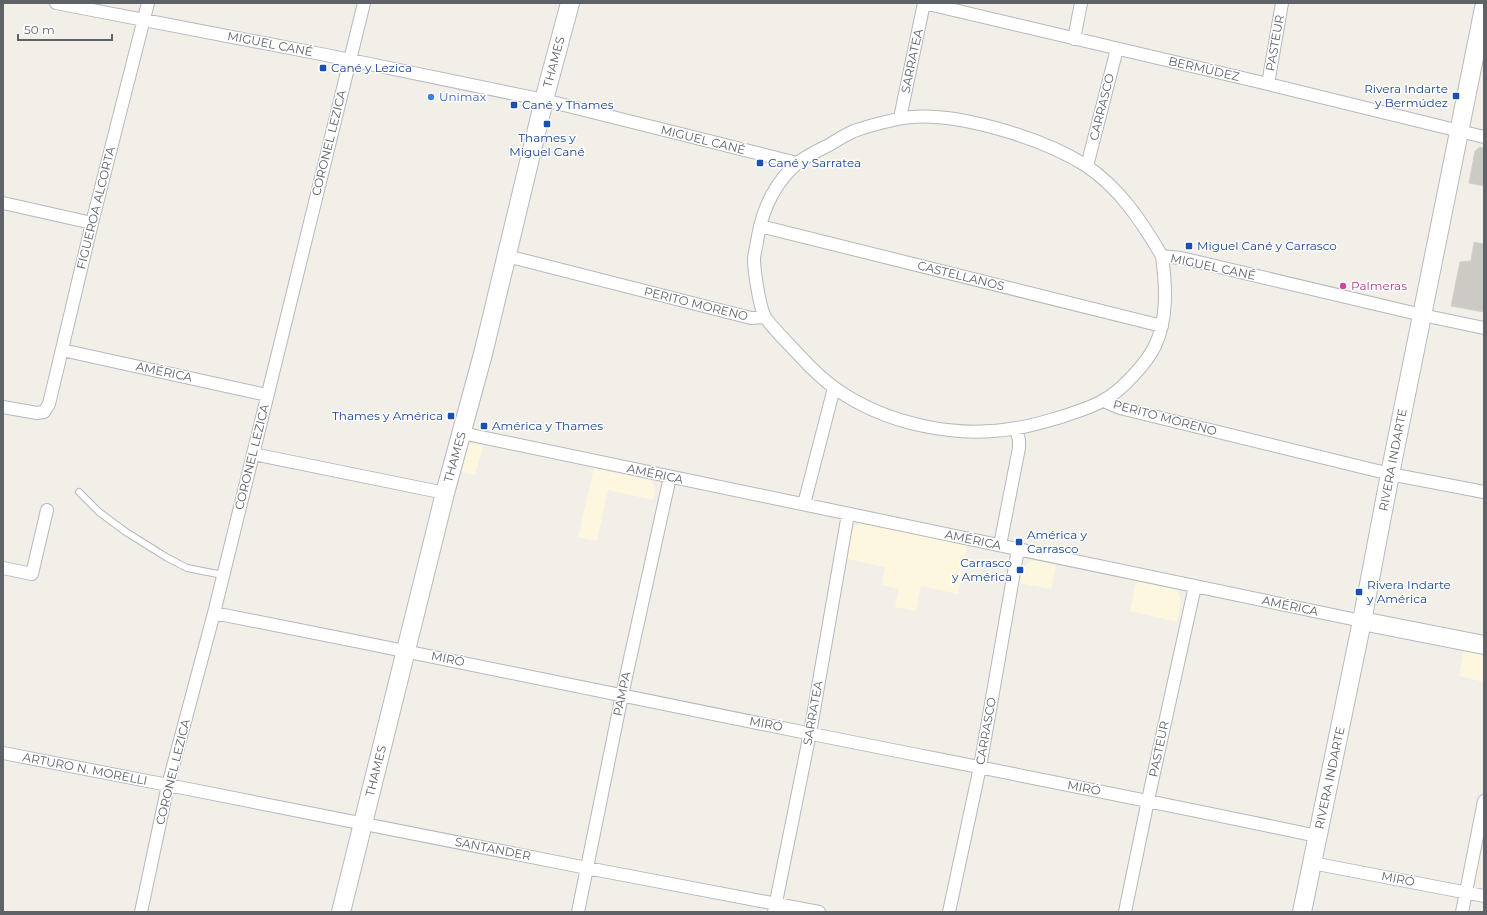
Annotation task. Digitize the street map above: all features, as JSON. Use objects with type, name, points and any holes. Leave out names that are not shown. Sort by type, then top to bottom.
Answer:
[{"type":"street","name":"MIGUEL CANÉ","points":[[56,3],[349,60],[544,100],[797,163],[854,131],[900,118],[945,118],[989,126],[1015,133],[1036,141],[1062,152],[1087,166],[1124,200],[1141,222],[1162,256],[1181,258],[1422,315],[1484,328]]},
{"type":"street","name":"FIGUEROA ALCORTA","points":[[3,407],[37,413],[44,412],[49,404],[92,223],[148,3]]},
{"type":"street","name":"CORONEL LEZICA","points":[[140,912],[168,785],[214,613],[364,3]]},
{"type":"street","name":"THAMES","points":[[341,912],[445,493],[483,354],[544,100],[570,3]]},
{"type":"street","name":"BERMÚDEZ","points":[[924,3],[1268,84],[1484,137]]},
{"type":"street","name":"SARRATEA","points":[[900,118],[924,3]]},
{"type":"street","points":[[1074,39],[1081,3]]},
{"type":"street","name":"PASTEUR","points":[[1268,84],[1282,3]]},
{"type":"street","name":"RIVERA INDARTE","points":[[1302,912],[1362,621],[1390,474],[1484,8]]},
{"type":"street","name":"CARRASCO","points":[[1087,166],[1117,49]]},
{"type":"street","points":[[764,317],[758,291],[754,260],[760,226],[770,199],[781,179],[797,163]]},
{"type":"street","points":[[3,203],[92,223]]},
{"type":"street","name":"CASTELLANOS","points":[[760,226],[1162,326]]},
{"type":"street","name":"PERITO MORENO","points":[[507,256],[751,318],[764,317],[811,368],[834,388],[859,403],[880,413],[936,428],[970,431],[1016,428],[1078,412],[1104,401],[1120,408],[1390,474],[1484,492]]},
{"type":"street","points":[[1104,401],[1128,380],[1149,357],[1156,344],[1162,326],[1165,295],[1162,256]]},
{"type":"street","name":"AMÉRICA","points":[[62,350],[267,395]]},
{"type":"street","points":[[804,504],[834,388]]},
{"type":"street","points":[[1000,545],[1019,448],[1016,428]]},
{"type":"street","name":"AMÉRICA","points":[[462,432],[670,477],[1484,645]]},
{"type":"street","points":[[253,454],[445,493]]},
{"type":"street","name":"PAMPA","points":[[578,912],[622,695],[670,477]]},
{"type":"street","points":[[3,568],[32,574],[47,510]]},
{"type":"street","name":"SARRATEA","points":[[775,908],[810,733],[848,514]]},
{"type":"street","name":"CARRASCO","points":[[949,912],[980,767],[1018,549]]},
{"type":"street","name":"PASTEUR","points":[[1125,912],[1194,586]]},
{"type":"street","name":"MIRÓ","points":[[214,613],[406,650],[622,695],[1148,800],[1318,836]]},
{"type":"street","name":"ARTURO N. MORELLI","points":[[3,753],[168,785]]},
{"type":"street","name":"SANTANDER","points":[[168,785],[587,868],[775,908],[819,912]]},
{"type":"street","points":[[1462,912],[1484,801]]},
{"type":"street","name":"MIRÓ","points":[[1312,863],[1484,896]]},
{"type":"lane","points":[[79,492],[99,512],[126,532],[166,557],[187,568],[223,575]]},
{"type":"shaded area","points":[[473,443],[483,446],[475,475],[457,471],[466,446]]},
{"type":"shaded area","points":[[594,468],[650,480],[654,485],[655,490],[653,500],[608,490],[597,541],[578,537]]},
{"type":"shaded area","points":[[863,522],[967,544],[958,594],[921,586],[916,611],[895,607],[899,589],[882,585],[885,567],[847,559],[852,532],[855,527]]},
{"type":"shaded area","points":[[1032,561],[1056,564],[1051,589],[1019,583],[1023,569]]},
{"type":"shaded area","points":[[1136,581],[1175,589],[1179,594],[1181,603],[1177,622],[1130,611]]},
{"type":"shaded area","points":[[1464,648],[1484,652],[1484,682],[1459,676]]},
{"type":"building","points":[[1480,147],[1484,148],[1484,186],[1469,183],[1475,151]]},
{"type":"building","points":[[1484,238],[1484,312],[1451,306],[1460,262],[1471,261],[1474,242],[1483,244]]},
{"type":"place","name":"Cané y Lezica","points":[[323,68]]},
{"type":"place","name":"Rivera Indarte y Bermúdez","points":[[1456,96]]},
{"type":"place","name":"Unimax","points":[[431,97]]},
{"type":"place","name":"Cané y Thames","points":[[514,105]]},
{"type":"place","name":"Thames y Miguel Cané","points":[[547,124]]},
{"type":"place","name":"Cané y Sarratea","points":[[760,163]]},
{"type":"place","name":"Miguel Cané y Carrasco","points":[[1189,246]]},
{"type":"place","name":"Palmeras","points":[[1343,286]]},
{"type":"place","name":"Thames y América","points":[[451,416]]},
{"type":"place","name":"América y Thames","points":[[484,426]]},
{"type":"place","name":"América y Carrasco","points":[[1019,542]]},
{"type":"place","name":"Carrasco y América","points":[[1020,570]]},
{"type":"place","name":"Rivera Indarte y América","points":[[1359,592]]}]
